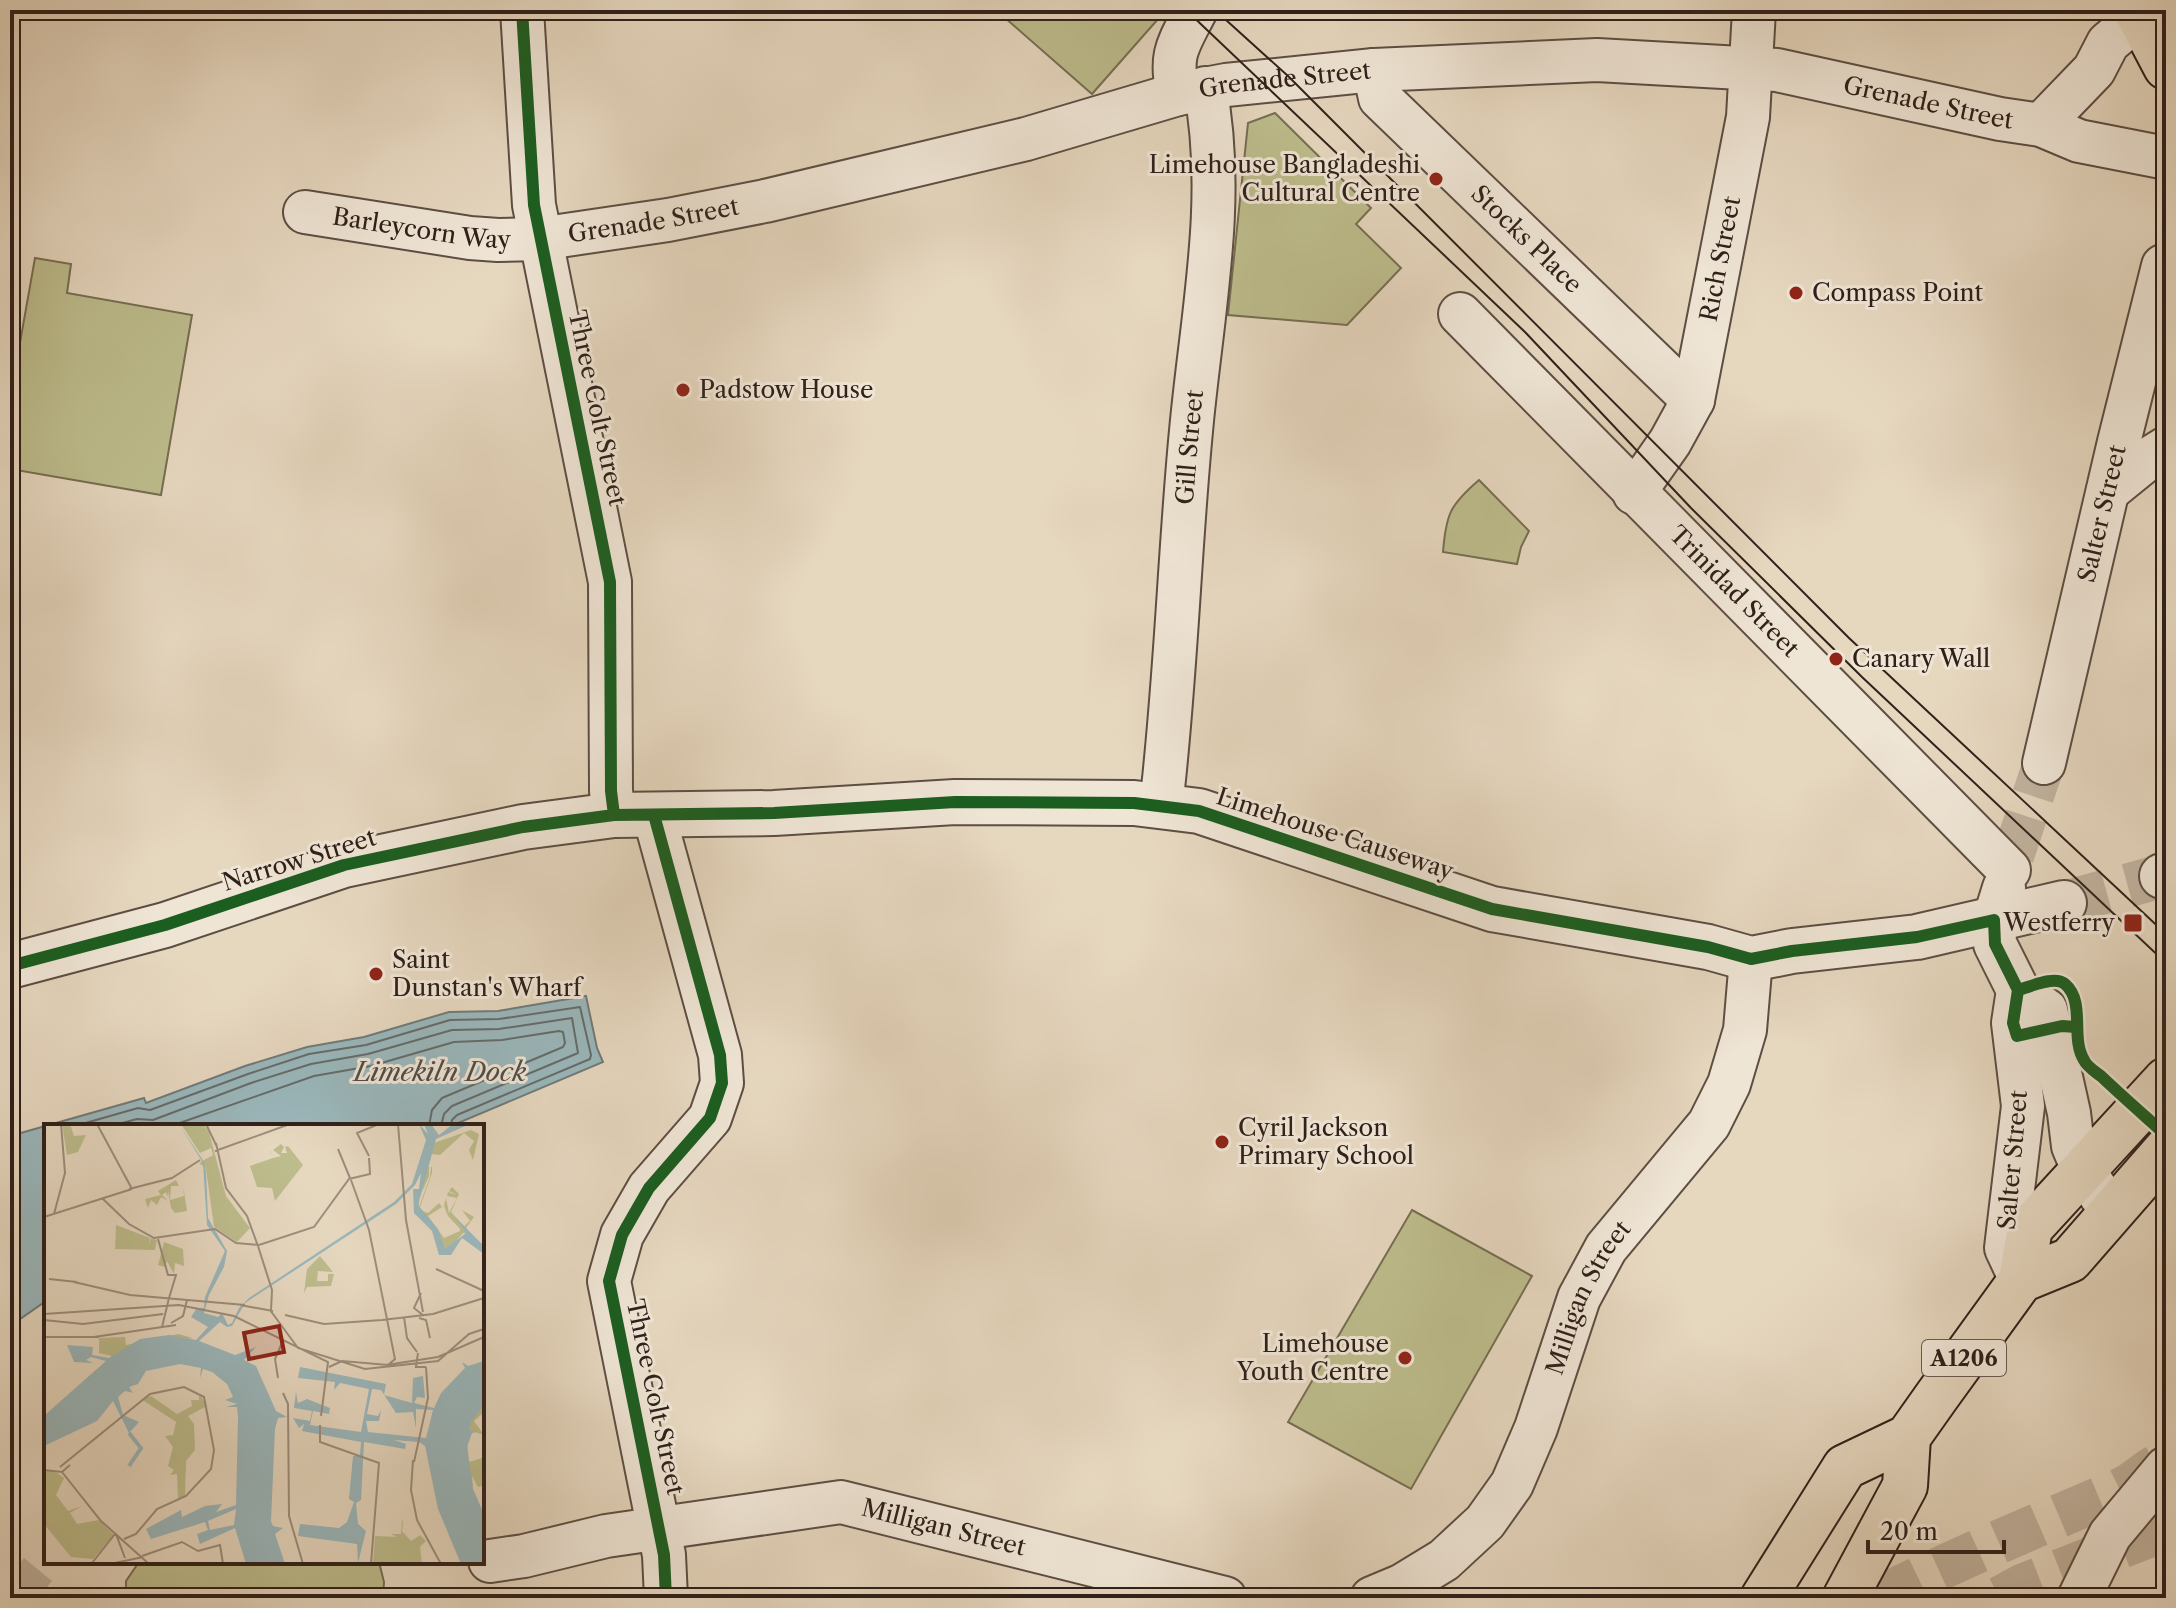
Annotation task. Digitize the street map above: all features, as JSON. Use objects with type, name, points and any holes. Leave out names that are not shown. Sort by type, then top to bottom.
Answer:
[{"type":"main road","points":[[2137,14],[2166,67]]},
{"type":"main road","name":"A1206","points":[[1763,1598],[1845,1467],[1908,1437],[2021,1280],[2030,1228],[2166,1080]]},
{"type":"main road","points":[[2021,1280],[2070,1260],[2166,1150]]},
{"type":"main road","points":[[1845,1598],[1905,1486],[1908,1437]]},
{"type":"street","name":"Three Colt Street","points":[[522,10],[534,205],[539,239],[610,582],[611,791],[634,815],[720,1055],[722,1083],[710,1118],[649,1188],[622,1235],[609,1281],[664,1555],[666,1598]]},
{"type":"street","name":"Gill Street","points":[[1161,806],[1191,432],[1215,186],[1210,111],[1173,71],[1175,52],[1196,10]]},
{"type":"street","name":"Rich Street","points":[[1634,493],[1670,442],[1693,400],[1748,117],[1754,10]]},
{"type":"street","name":"Grenade Street","points":[[2041,125],[2094,70],[2108,43],[2137,14]]},
{"type":"street","name":"Grenade Street","points":[[539,239],[655,222],[765,201],[1026,139],[1192,91],[1247,82],[1374,70],[1597,60],[1752,67],[2041,125],[2079,141],[2166,158]]},
{"type":"street","name":"Stocks Place","points":[[1374,70],[1380,98],[1693,400]]},
{"type":"street","name":"Barleycorn Way","points":[[305,212],[470,238],[539,239]]},
{"type":"street","name":"Salter Street","points":[[2044,763],[2163,266]]},
{"type":"street","name":"Trinidad Street","points":[[1460,314],[1634,493],[2011,863]]},
{"type":"street","points":[[2108,491],[2166,448]]},
{"type":"street","name":"Limehouse Causeway","points":[[634,815],[774,813],[955,802],[1134,803],[1161,806],[1199,811],[1492,909],[1708,947],[1751,959],[1792,951],[1917,937],[2064,903]]},
{"type":"street","name":"Narrow Street","points":[[10,966],[165,925],[344,865],[523,827],[634,815]]},
{"type":"street","name":"Salter Street","points":[[2011,863],[1994,920],[1995,944],[2018,990],[2046,1010],[2069,1113],[2073,1146],[2083,1170],[2112,1212]]},
{"type":"street","name":"Milligan Street","points":[[1372,1598],[1403,1585],[1444,1560],[1485,1522],[1512,1484],[1536,1428],[1579,1298],[1606,1248],[1709,1124],[1729,1084],[1745,1030],[1751,959]]},
{"type":"street","name":"Salter Street","points":[[2018,990],[2013,1023],[2023,1106],[2006,1248],[2021,1280]]},
{"type":"street","points":[[2079,1598],[2110,1535],[2166,1468]]},
{"type":"street","name":"Milligan Street","points":[[490,1561],[606,1536],[841,1502],[1225,1598]]},
{"type":"shaded area","points":[[996,10],[1166,10],[1092,94]]},
{"type":"shaded area","points":[[1275,113],[1371,208],[1356,224],[1401,268],[1347,325],[1228,315],[1248,123]]},
{"type":"shaded area","points":[[35,258],[71,264],[67,293],[192,315],[161,495],[10,469],[10,399]]},
{"type":"shaded area","points":[[1479,480],[1529,531],[1517,564],[1443,552],[1451,511]]},
{"type":"shaded area","name":"Limehouse Youth Centre","points":[[1412,1210],[1532,1276],[1411,1489],[1288,1422]]},
{"type":"shaded area","points":[[138,1564],[380,1564],[384,1582],[383,1598],[126,1598],[126,1581]]},
{"type":"water","name":"Limekiln Dock","points":[[586,996],[603,1062],[456,1124],[52,1124],[144,1098],[146,1103],[245,1066],[307,1047],[364,1037],[449,1012],[498,1011]]},
{"type":"water","name":"Limekiln Dock","points":[[44,1126],[44,1302],[10,1326],[10,1136]]},
{"type":"tunnel","points":[[2013,856],[2044,763]]},
{"type":"tunnel","points":[[2064,903],[2162,876]]},
{"type":"tunnel","points":[[1879,1598],[1968,1555],[2120,1490],[2166,1462]]},
{"type":"tunnel","points":[[2000,1598],[2022,1586],[2166,1529]]},
{"type":"tunnel","points":[[10,1575],[38,1598]]},
{"type":"tram line","points":[[1186,10],[1525,332],[1691,508],[1862,677],[2166,963]]},
{"type":"tram line","points":[[1215,10],[1288,76],[1849,638],[2166,934]]},
{"type":"cycle path","points":[[522,10],[534,205],[610,582],[611,791],[614,815]]},
{"type":"cycle path","points":[[10,966],[165,925],[344,865],[523,827],[614,815],[774,813],[955,802],[1134,803],[1199,811],[1492,909],[1708,947],[1751,959],[1792,951],[1917,937],[1994,920],[1995,944],[2018,990],[2013,1023],[2017,1036],[2062,1026],[2076,1027]]},
{"type":"cycle path","points":[[654,815],[720,1055],[722,1083],[710,1118],[649,1188],[622,1235],[609,1281],[664,1555],[666,1598]]},
{"type":"cycle path","points":[[2018,990],[2049,981],[2065,984],[2075,1000],[2078,1041],[2085,1063],[2166,1135]]},
{"type":"place","name":"Limehouse Bangladeshi Cultural Centre","points":[[1436,179]]},
{"type":"place","name":"Compass Point","points":[[1796,293]]},
{"type":"place","name":"Padstow House","points":[[683,390]]},
{"type":"place","name":"Canary Wall","points":[[1836,659]]},
{"type":"place","name":"Westferry","points":[[2133,923]]},
{"type":"place","name":"Saint Dunstan's Wharf","points":[[376,974]]},
{"type":"place","name":"Cyril Jackson Primary School","points":[[1222,1142]]},
{"type":"place","name":"Limehouse Youth Centre","points":[[1405,1358]]}]
